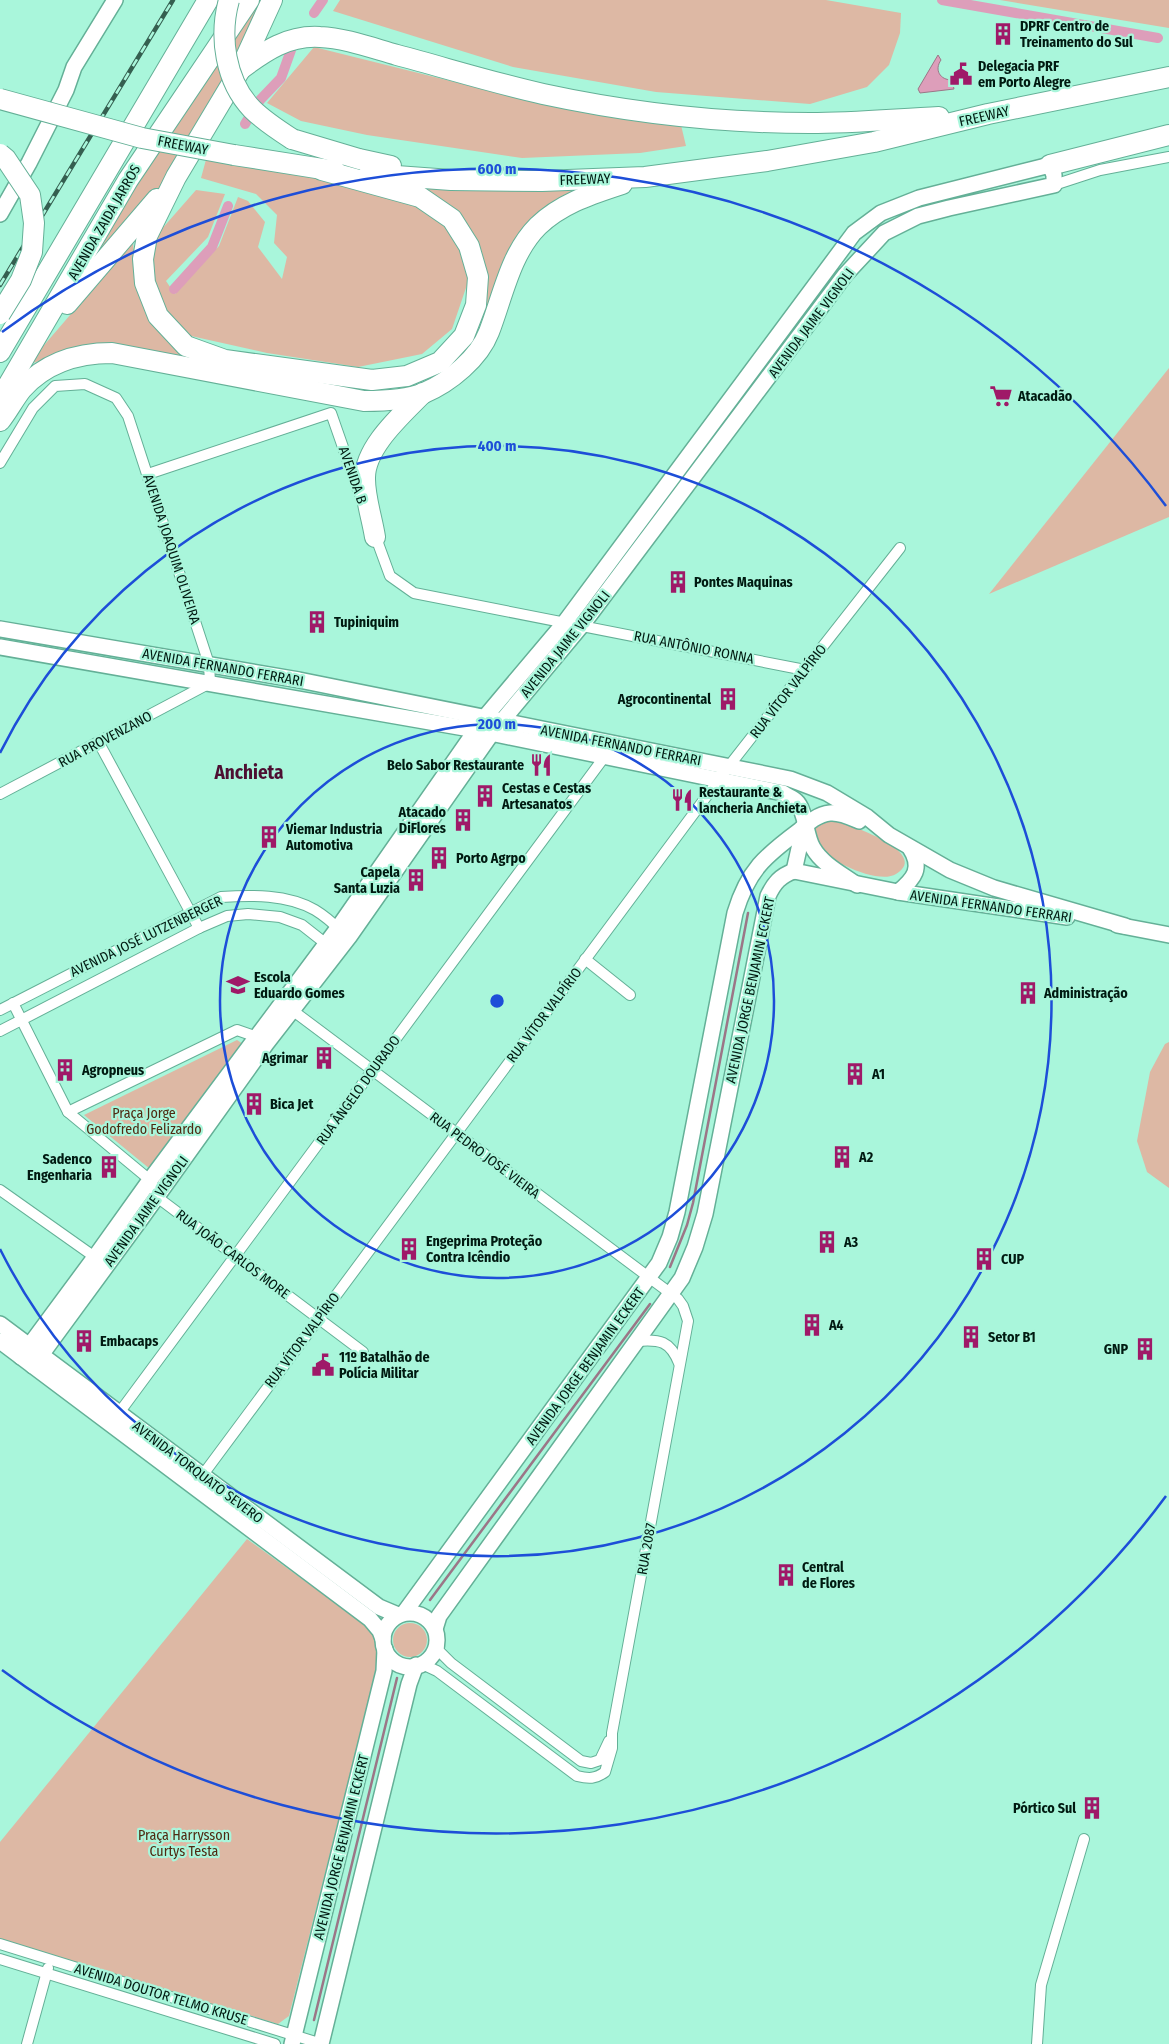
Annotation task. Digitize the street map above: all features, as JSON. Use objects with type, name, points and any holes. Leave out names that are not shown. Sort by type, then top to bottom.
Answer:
[{"type":"highway","name":"AVENIDA ZAIDA JARROS","points":[[0,352],[208,0]]},
{"type":"highway","points":[[229,0],[224,18],[224,44],[230,69],[238,89],[251,108],[270,125],[292,139],[359,159],[451,180]]},
{"type":"highway","name":"AVENIDA ZAIDA JARROS","points":[[0,399],[128,180],[249,0]]},
{"type":"highway","points":[[272,0],[240,70],[176,177],[147,236],[143,272],[145,283],[158,316],[186,346],[225,360],[372,380],[407,376],[440,362],[464,336],[476,305],[478,277],[469,246],[452,219],[420,197],[322,170]]},
{"type":"highway","points":[[240,70],[258,56],[283,42],[302,37],[321,37],[364,46],[543,94],[649,112],[711,118],[812,123],[988,114]]},
{"type":"highway","name":"FREEWAY","points":[[0,99],[142,138],[322,170],[451,180],[542,181],[646,177],[767,162],[874,142],[988,114],[1169,77]]},
{"type":"highway","points":[[1052,175],[1169,136]]},
{"type":"highway","points":[[0,154],[6,159],[30,195],[34,224],[32,252],[21,280],[0,314]]},
{"type":"highway","points":[[35,341],[176,177]]},
{"type":"highway","points":[[375,537],[365,478],[368,463],[380,440],[423,394],[457,372],[480,347],[488,334],[514,261],[538,226],[576,199],[646,177]]},
{"type":"highway","points":[[0,421],[23,389],[44,370],[69,357],[91,353],[112,353],[364,401],[394,399],[423,394]]},
{"type":"street","points":[[0,214],[29,163],[66,90],[74,67],[115,0]]},
{"type":"street","points":[[66,90],[83,72],[127,0]]},
{"type":"street","name":"AVENIDA JAIME VIGNOLI","points":[[343,932],[485,717],[565,622],[854,233],[881,213],[919,198],[1030,169],[1052,175],[1100,170],[1169,157]]},
{"type":"street","points":[[1030,169],[1032,189]]},
{"type":"street","name":"AVENIDA JAIME VIGNOLI","points":[[101,1262],[150,1180],[261,1040],[492,733],[582,625],[846,275],[884,233],[918,216],[1032,189],[1052,175]]},
{"type":"street","points":[[782,331],[796,342]]},
{"type":"street","name":"AVENIDA JOAQUIM OLIVEIRA","points":[[0,463],[33,408],[55,386],[85,384],[116,398],[128,416],[148,474],[209,664],[210,683]]},
{"type":"street","name":"AVENIDA B","points":[[148,474],[331,413],[390,576],[414,593],[565,622]]},
{"type":"street","name":"RUA VÍTOR VALPÍRIO","points":[[198,1481],[718,780],[900,548]]},
{"type":"street","name":"RUA ANTÔNIO RONNA","points":[[565,622],[805,670]]},
{"type":"street","name":"AVENIDA FERNANDO FERRARI","points":[[0,629],[299,680],[790,779],[827,793],[866,817],[889,835],[950,870],[994,888],[1125,926]]},
{"type":"street","name":"AVENIDA FERNANDO FERRARI","points":[[0,646],[492,733],[783,793],[796,801],[802,809],[804,826],[811,845],[819,856],[824,862],[857,885]]},
{"type":"street","points":[[296,698],[299,680]]},
{"type":"street","name":"RUA PROVENZANO","points":[[0,794],[210,683]]},
{"type":"street","points":[[582,737],[586,738],[606,757]]},
{"type":"street","points":[[99,743],[199,928]]},
{"type":"street","name":"RUA ÂNGELO DOURADO","points":[[115,1419],[615,743]]},
{"type":"street","name":"AVENIDA JORGE BENJAMIN ECKERT","points":[[401,1614],[660,1263],[677,1212],[735,913],[742,891],[759,864],[817,817],[829,813],[842,814],[889,835]]},
{"type":"street","points":[[794,871],[804,826]]},
{"type":"street","points":[[898,892],[910,882],[917,866],[916,856],[910,848]]},
{"type":"street","name":"AVENIDA FERNANDO FERRARI","points":[[794,871],[898,892],[1125,926],[1169,935]]},
{"type":"street","name":"AVENIDA JORGE BENJAMIN ECKERT","points":[[436,1635],[438,1616],[637,1341],[674,1297],[695,1247],[704,1214],[768,896],[778,879],[784,874],[794,871]]},
{"type":"street","name":"AVENIDA JOSÉ LUTZENBERGER","points":[[0,1010],[221,897],[250,895],[285,900],[313,910],[343,932]]},
{"type":"street","name":"AVENIDA JOSÉ LUTZENBERGER","points":[[0,1031],[199,928],[227,916],[248,914],[280,917],[302,925],[331,948]]},
{"type":"street","name":"AVENIDA JAIME VIGNOLI","points":[[31,1356],[101,1262],[157,1197],[261,1040],[292,1010],[331,948]]},
{"type":"street","points":[[585,959],[630,995]]},
{"type":"street","points":[[13,1003],[68,1112],[150,1180],[157,1197]]},
{"type":"street","name":"RUA PEDRO JOSÉ VIEIRA","points":[[292,1010],[674,1297]]},
{"type":"street","points":[[68,1112],[237,1030],[261,1040]]},
{"type":"street","points":[[0,1190],[101,1262]]},
{"type":"street","name":"RUA JOÃO CARLOS MORE","points":[[157,1197],[363,1352]]},
{"type":"street","name":"RUA 2087","points":[[419,1664],[438,1671],[577,1776],[586,1779],[596,1778],[605,1772],[612,1748],[612,1733],[688,1321],[684,1306],[674,1297]]},
{"type":"street","name":"AVENIDA TORQUATO SEVERO","points":[[0,1324],[31,1356],[198,1481],[379,1607],[401,1614]]},
{"type":"street","name":"AVENIDA TORQUATO SEVERO","points":[[0,1341],[31,1356]]},
{"type":"street","points":[[637,1341],[662,1341],[674,1350],[680,1364]]},
{"type":"street","name":"AVENIDA TORQUATO SEVERO","points":[[198,1481],[370,1619],[380,1631],[384,1644]]},
{"type":"street","points":[[436,1635],[432,1654],[419,1664],[401,1665],[388,1656],[384,1644],[387,1625],[401,1614],[414,1613],[422,1616],[430,1622],[436,1635],[439,1651],[451,1664],[581,1761],[591,1763],[600,1760],[612,1733]]},
{"type":"street","name":"AVENIDA JORGE BENJAMIN ECKERT","points":[[293,2040],[384,1670],[384,1644]]},
{"type":"street","name":"AVENIDA JORGE BENJAMIN ECKERT","points":[[321,2044],[410,1684],[419,1664]]},
{"type":"street","points":[[1037,2044],[1041,1985],[1084,1839]]},
{"type":"street","name":"AVENIDA DOUTOR TELMO KRUSE","points":[[0,1944],[293,2040],[321,2044]]},
{"type":"street","name":"AVENIDA DOUTOR TELMO KRUSE","points":[[0,1959],[275,2044]]},
{"type":"street","points":[[26,2044],[50,1959]]},
{"type":"green space","points":[[257,0],[263,0],[217,94],[157,193],[77,285],[142,174]]},
{"type":"green space","points":[[340,0],[826,0],[901,13],[900,33],[889,65],[867,87],[810,104],[656,92],[513,67],[333,11]]},
{"type":"green space","points":[[1000,0],[1169,0],[1169,28]]},
{"type":"green space","points":[[314,47],[551,106],[681,125],[686,146],[640,153],[522,158],[367,135],[301,121],[267,103]]},
{"type":"green space","points":[[207,156],[323,176],[413,200],[446,223],[463,249],[469,279],[452,329],[422,354],[358,367],[267,353],[191,336],[166,313],[155,284],[153,239],[196,190],[225,194],[208,237],[166,281],[175,294],[219,246],[238,197],[248,201],[265,222],[258,247],[282,279],[287,257],[274,243],[277,215],[256,194],[201,178]]},
{"type":"green space","points":[[420,183],[575,191],[534,221],[485,319],[483,263],[466,224]]},
{"type":"green space","points":[[133,242],[136,283],[209,364],[72,350],[27,365]]},
{"type":"green space","points":[[1169,368],[1169,517],[989,594]]},
{"type":"green space","points":[[827,818],[865,831],[881,839],[894,847],[903,856],[904,865],[896,874],[888,877],[854,870],[831,858],[816,844],[812,831],[819,821]]},
{"type":"green space","name":"Praça Jorge Godofredo Felizardo","points":[[237,1040],[243,1044],[150,1169],[84,1115]]},
{"type":"green space","points":[[1169,1042],[1169,1188],[1147,1172],[1137,1141],[1150,1072],[1165,1044]]},
{"type":"green space","name":"Praça Harrysson Curtys Testa","points":[[247,1539],[371,1629],[378,1644],[379,1659],[289,2016],[278,2024],[0,1939],[0,1842]]},
{"type":"green space","points":[[410,1623],[417,1624],[422,1628],[426,1633],[426,1647],[422,1652],[417,1656],[410,1657],[403,1656],[398,1652],[394,1647],[393,1640],[394,1633],[398,1628],[403,1624]]},
{"type":"shaded area","points":[[938,55],[941,60],[938,67],[939,74],[948,80],[952,80],[954,89],[920,93],[918,89]]},
{"type":"waterway","points":[[314,13],[323,0]]},
{"type":"waterway","points":[[942,0],[1158,38]]},
{"type":"waterway","points":[[245,124],[260,100],[281,78],[291,50]]},
{"type":"waterway","points":[[174,289],[212,247],[228,206]]},
{"type":"waterway","points":[[670,1267],[687,1225],[693,1203],[748,913]]},
{"type":"waterway","points":[[430,1600],[650,1304]]},
{"type":"waterway","points":[[314,2020],[397,1678]]},
{"type":"railway","points":[[0,285],[173,0]]},
{"type":"place","name":"DPRF Centro de Treinamento do Sul","points":[[1003,34]]},
{"type":"place","name":"Delegacia PRF em Porto Alegre","points":[[961,74]]},
{"type":"place","name":"Atacadão","points":[[1001,396]]},
{"type":"place","name":"Pontes Maquinas","points":[[678,582]]},
{"type":"place","name":"Tupiniquim","points":[[317,622]]},
{"type":"place","name":"Agrocontinental","points":[[728,699]]},
{"type":"place","name":"Belo Sabor Restaurante","points":[[541,765]]},
{"type":"place","name":"Cestas e Cestas Artesanatos","points":[[485,796]]},
{"type":"place","name":"Restaurante & lancheria Anchieta","points":[[682,800]]},
{"type":"place","name":"Atacado DiFlores","points":[[463,820]]},
{"type":"place","name":"Viemar Industria Automotiva","points":[[269,837]]},
{"type":"place","name":"Porto Agrpo","points":[[439,858]]},
{"type":"place","name":"Capela Santa Luzia","points":[[416,880]]},
{"type":"place","name":"Escola Eduardo Gomes","points":[[238,985]]},
{"type":"place","name":"Administração","points":[[1028,993]]},
{"type":"place","name":"Agrimar","points":[[324,1058]]},
{"type":"place","name":"Agropneus","points":[[65,1070]]},
{"type":"place","name":"A1","points":[[855,1074]]},
{"type":"place","name":"Bica Jet","points":[[254,1104]]},
{"type":"place","name":"A2","points":[[842,1157]]},
{"type":"place","name":"Sadenco Engenharia","points":[[109,1167]]},
{"type":"place","name":"A3","points":[[827,1242]]},
{"type":"place","name":"Engeprima Proteção Contra Icêndio","points":[[409,1249]]},
{"type":"place","name":"CUP","points":[[984,1259]]},
{"type":"place","name":"A4","points":[[812,1325]]},
{"type":"place","name":"Setor B1","points":[[971,1337]]},
{"type":"place","name":"Embacaps","points":[[84,1341]]},
{"type":"place","name":"GNP","points":[[1145,1349]]},
{"type":"place","name":"11º Batalhão de Polícia Militar","points":[[323,1365]]},
{"type":"place","name":"Central de Flores","points":[[786,1575]]},
{"type":"place","name":"Pórtico Sul","points":[[1092,1808]]},
{"type":"district","name":"Anchieta","points":[[249,772]]}]
